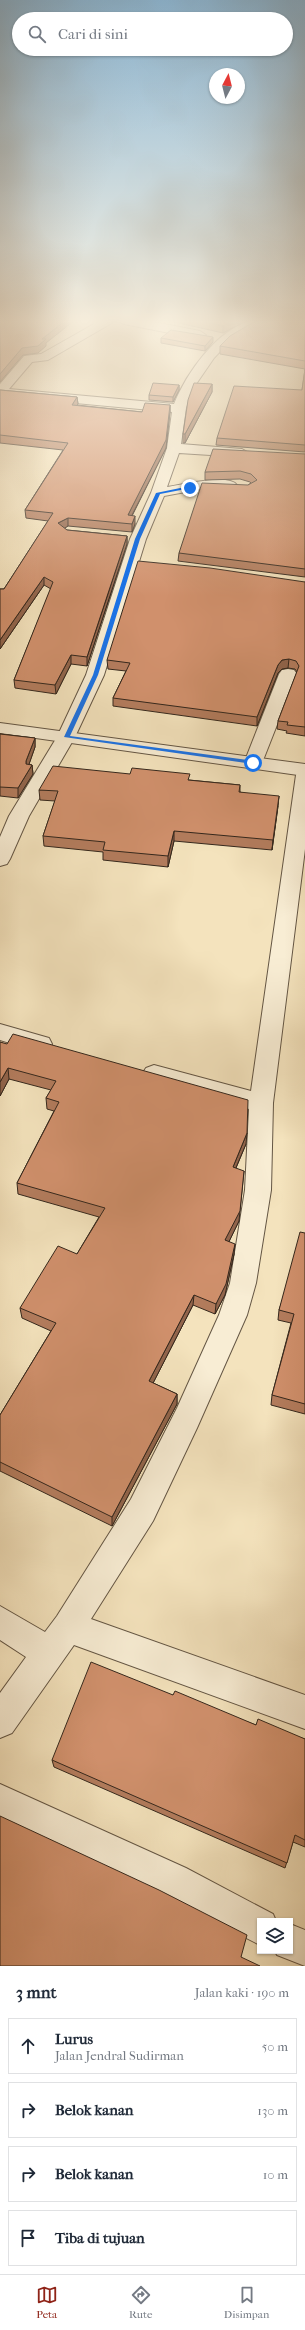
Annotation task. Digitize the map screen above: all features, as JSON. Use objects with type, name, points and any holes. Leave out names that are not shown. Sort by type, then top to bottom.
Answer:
[{"type":"street","points":[[0,859],[19,816],[66,737],[95,675],[138,539],[158,493],[174,448],[179,412]]},
{"type":"street","points":[[174,448],[256,454]]},
{"type":"street","points":[[158,493],[206,484],[243,486]]},
{"type":"street","points":[[122,538],[138,539]]},
{"type":"street","points":[[130,563],[146,564]]},
{"type":"street","points":[[253,763],[288,674]]},
{"type":"street","points":[[0,728],[305,770]]},
{"type":"street","points":[[0,1721],[68,1627],[142,1510],[187,1418],[232,1315],[243,1283],[258,1190],[261,1103],[305,775]]},
{"type":"street","points":[[0,1032],[61,1049]]},
{"type":"street","points":[[130,1068],[261,1103]]},
{"type":"street","points":[[0,1622],[49,1653]]},
{"type":"street","points":[[68,1627],[305,1712]]},
{"type":"street","points":[[0,1801],[173,1881],[257,1925]]},
{"type":"street","points":[[293,1943],[305,1949]]},
{"type":"building","points":[[0,412],[169,412],[166,440],[128,515],[135,516],[132,524],[68,518],[58,523],[67,530],[127,536],[87,657],[71,655],[55,685],[14,680],[53,582],[44,577],[0,640],[0,589],[4,589],[53,513],[25,510],[68,443],[0,435]]},
{"type":"building","points":[[186,412],[197,412],[185,434],[183,434]]},
{"type":"building","points":[[226,412],[305,412],[305,445],[217,438]]},
{"type":"building","points":[[213,449],[305,454],[305,569],[179,553],[202,483],[248,485],[257,480],[251,474],[240,471],[205,472]]},
{"type":"building","points":[[138,561],[210,568],[305,582],[305,727],[287,725],[288,722],[278,721],[299,666],[296,661],[289,659],[282,660],[278,665],[257,717],[113,698],[130,663],[107,660]]},
{"type":"building","points":[[0,734],[35,738],[26,761],[26,764],[32,765],[18,788],[0,787]]},
{"type":"building","points":[[53,766],[130,774],[132,768],[190,774],[188,780],[240,785],[239,792],[279,796],[273,840],[174,831],[168,856],[103,850],[105,842],[43,836],[58,791],[39,790]]},
{"type":"building","points":[[13,1034],[248,1100],[247,1133],[233,1167],[244,1171],[240,1211],[225,1240],[235,1244],[226,1284],[216,1304],[194,1295],[149,1381],[177,1394],[112,1517],[0,1462],[0,1415],[56,1323],[20,1308],[58,1246],[77,1254],[105,1208],[17,1183],[59,1102],[46,1098],[56,1081],[8,1068],[0,1082],[0,1042],[7,1044]]},
{"type":"building","points":[[300,1232],[305,1233],[305,1404],[272,1395],[294,1314],[279,1310]]},
{"type":"building","points":[[91,1662],[173,1695],[175,1691],[256,1725],[258,1719],[305,1739],[305,1840],[295,1835],[287,1863],[52,1760]]},
{"type":"building","points":[[0,1816],[159,1890],[247,1935],[241,1957],[260,1966],[0,1966]]},
{"type":"route","points":[[190,488],[158,493],[138,539],[95,675],[66,737],[253,763]]}]
